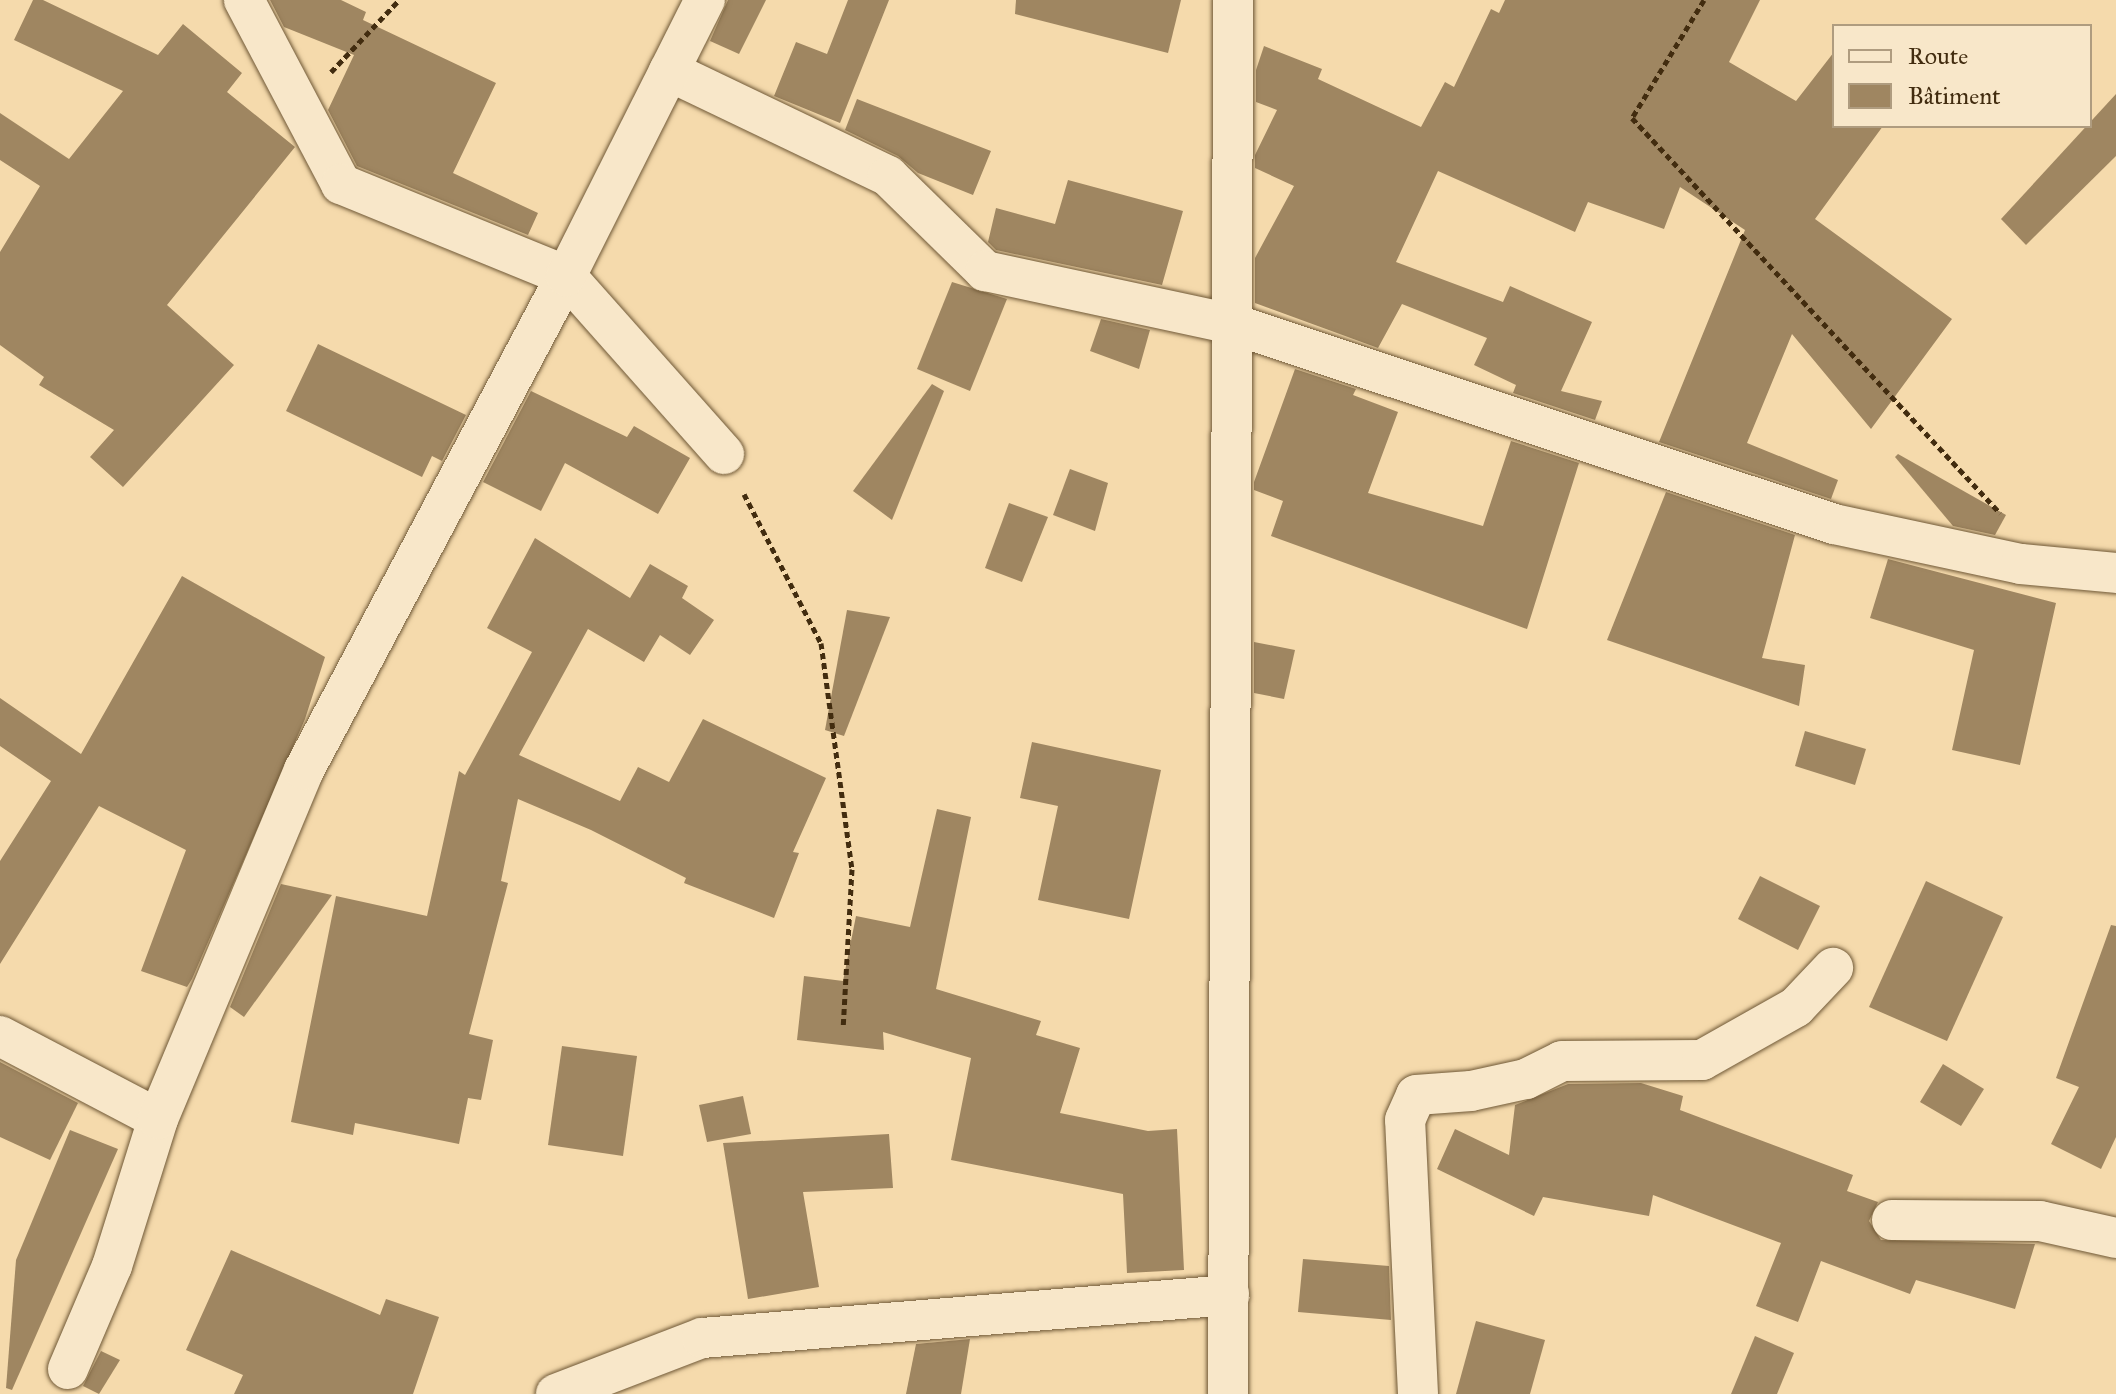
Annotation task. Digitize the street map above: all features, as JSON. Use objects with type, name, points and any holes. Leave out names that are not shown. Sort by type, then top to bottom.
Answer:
[{"type":"street","points":[[244,0],[341,184],[566,276],[724,454]]},
{"type":"street","points":[[68,1369],[112,1266],[158,1119],[304,770],[566,276],[705,0]]},
{"type":"street","points":[[1228,1394],[1233,0]]},
{"type":"street","points":[[669,71],[888,176],[985,271],[1233,324],[1834,524],[2050,566],[2116,573]]},
{"type":"street","points":[[1418,1394],[1405,1120],[1416,1095],[1471,1091],[1526,1079],[1562,1061],[1702,1060],[1796,1007],[1833,968]]},
{"type":"street","points":[[0,1036],[158,1119]]},
{"type":"street","points":[[1892,1220],[2040,1221],[2116,1238]]},
{"type":"street","points":[[556,1394],[702,1338],[1229,1295]]},
{"type":"path","points":[[299,107],[399,0]]},
{"type":"path","points":[[1704,0],[1632,118],[2050,566]]},
{"type":"path","points":[[724,454],[821,643],[852,869],[843,1028]]},
{"type":"building","points":[[33,0],[43,0],[158,55],[183,24],[242,73],[227,92],[295,147],[167,305],[234,365],[123,487],[90,457],[114,430],[39,385],[44,377],[0,345],[0,252],[40,186],[0,160],[0,113],[69,159],[123,91],[14,40]]},
{"type":"building","points":[[270,0],[341,0],[366,12],[363,20],[496,83],[453,173],[538,213],[528,235],[357,166],[328,110],[354,55],[284,27]]},
{"type":"building","points":[[728,0],[766,0],[739,54],[710,41]]},
{"type":"building","points":[[848,0],[889,0],[840,123],[774,96],[796,42],[827,54]]},
{"type":"building","points":[[1016,0],[1181,0],[1168,53],[1015,14]]},
{"type":"building","points":[[1505,0],[1760,0],[1729,62],[1796,101],[1832,55],[1832,128],[1882,128],[1815,219],[1952,319],[1871,429],[1792,334],[1747,443],[1838,480],[1831,499],[1659,442],[1745,230],[1680,187],[1664,229],[1588,202],[1575,232],[1438,171],[1396,262],[1503,302],[1510,286],[1592,322],[1561,391],[1602,401],[1595,420],[1513,393],[1516,385],[1474,365],[1487,338],[1402,304],[1378,348],[1255,303],[1255,258],[1294,186],[1255,168],[1255,155],[1277,110],[1256,102],[1256,70],[1264,46],[1322,69],[1318,79],[1421,127],[1445,82],[1454,87],[1491,9],[1499,13]]},
{"type":"building","points":[[2116,94],[2116,156],[2026,245],[2001,219],[2085,128],[2092,128],[2092,120]]},
{"type":"building","points":[[857,99],[991,151],[973,195],[918,173],[898,156],[845,130]]},
{"type":"building","points":[[1068,180],[1183,211],[1162,285],[996,250],[988,242],[996,208],[1055,224]]},
{"type":"building","points":[[952,282],[1007,299],[970,391],[917,369]]},
{"type":"building","points":[[1101,319],[1150,330],[1139,369],[1090,351]]},
{"type":"building","points":[[318,344],[466,415],[442,461],[432,456],[422,477],[286,411]]},
{"type":"building","points":[[1295,369],[1356,389],[1353,395],[1398,412],[1368,493],[1483,526],[1511,441],[1579,463],[1527,629],[1271,536],[1283,501],[1254,490],[1254,482]]},
{"type":"building","points":[[932,384],[944,391],[892,520],[853,491]]},
{"type":"building","points":[[531,391],[627,437],[634,426],[690,458],[658,514],[565,463],[541,511],[483,482]]},
{"type":"building","points":[[1898,454],[2006,515],[1995,535],[1953,526],[1895,457]]},
{"type":"building","points":[[1070,469],[1108,483],[1095,531],[1053,515]]},
{"type":"building","points":[[1666,492],[1795,535],[1762,658],[1805,665],[1799,706],[1607,640]]},
{"type":"building","points":[[1009,503],[1048,517],[1022,582],[985,568]]},
{"type":"building","points":[[535,538],[630,598],[650,564],[688,586],[682,598],[714,620],[690,655],[660,635],[644,662],[588,629],[519,755],[620,801],[638,767],[669,782],[703,719],[826,778],[793,852],[799,853],[774,918],[684,883],[686,878],[591,830],[518,799],[501,881],[508,883],[469,1034],[493,1040],[481,1100],[468,1098],[459,1144],[355,1123],[353,1135],[291,1122],[336,896],[427,916],[459,771],[465,775],[532,652],[487,628]]},
{"type":"building","points":[[1888,559],[2056,603],[2020,765],[1952,750],[1974,650],[1870,618]]},
{"type":"building","points":[[182,576],[325,657],[305,719],[192,979],[187,987],[141,971],[186,850],[99,806],[0,964],[0,861],[51,781],[0,746],[0,698],[81,754]]},
{"type":"building","points":[[847,610],[890,617],[844,736],[825,730]]},
{"type":"building","points":[[1254,642],[1295,650],[1284,699],[1254,693]]},
{"type":"building","points":[[1805,731],[1866,749],[1855,785],[1795,766]]},
{"type":"building","points":[[1032,742],[1161,770],[1129,919],[1038,900],[1058,806],[1020,798]]},
{"type":"building","points":[[937,809],[971,817],[936,989],[1041,1021],[1036,1035],[1080,1048],[1060,1113],[1148,1131],[1177,1129],[1184,1270],[1127,1273],[1123,1194],[951,1160],[971,1058],[883,1032],[884,1050],[797,1040],[804,976],[843,981],[856,916],[910,927]]},
{"type":"building","points":[[1760,876],[1820,906],[1798,950],[1738,919]]},
{"type":"building","points":[[1926,881],[2003,917],[1947,1041],[1869,1007]]},
{"type":"building","points":[[281,884],[332,895],[244,1017],[230,1007]]},
{"type":"building","points":[[2111,925],[2116,926],[2116,1137],[2101,1169],[2051,1144],[2079,1087],[2056,1078]]},
{"type":"building","points":[[562,1046],[637,1056],[623,1156],[548,1145]]},
{"type":"building","points":[[0,1062],[78,1103],[50,1160],[0,1137]]},
{"type":"building","points":[[1943,1064],[1984,1089],[1961,1126],[1920,1102]]},
{"type":"building","points":[[1641,1083],[1683,1096],[1680,1110],[1853,1175],[1847,1191],[1878,1202],[1869,1221],[1881,1240],[2035,1244],[2015,1309],[1916,1280],[1910,1294],[1821,1261],[1798,1322],[1756,1306],[1781,1243],[1653,1195],[1649,1216],[1543,1197],[1534,1216],[1437,1169],[1455,1129],[1509,1155],[1515,1105],[1568,1084]]},
{"type":"building","points":[[743,1096],[751,1134],[707,1142],[699,1105]]},
{"type":"building","points":[[70,1130],[118,1149],[12,1390],[6,1388],[16,1260]]},
{"type":"building","points":[[889,1134],[893,1188],[803,1192],[819,1287],[748,1299],[723,1143]]},
{"type":"building","points":[[231,1250],[380,1315],[386,1299],[439,1317],[413,1394],[234,1394],[243,1375],[186,1350]]},
{"type":"building","points":[[1303,1259],[1389,1266],[1391,1320],[1298,1312]]},
{"type":"building","points":[[1476,1321],[1545,1340],[1530,1394],[1456,1394]]},
{"type":"building","points":[[1755,1336],[1794,1353],[1777,1394],[1731,1394]]},
{"type":"building","points":[[970,1339],[961,1394],[906,1394],[916,1344]]},
{"type":"building","points":[[101,1351],[120,1360],[99,1394],[83,1386]]}]
